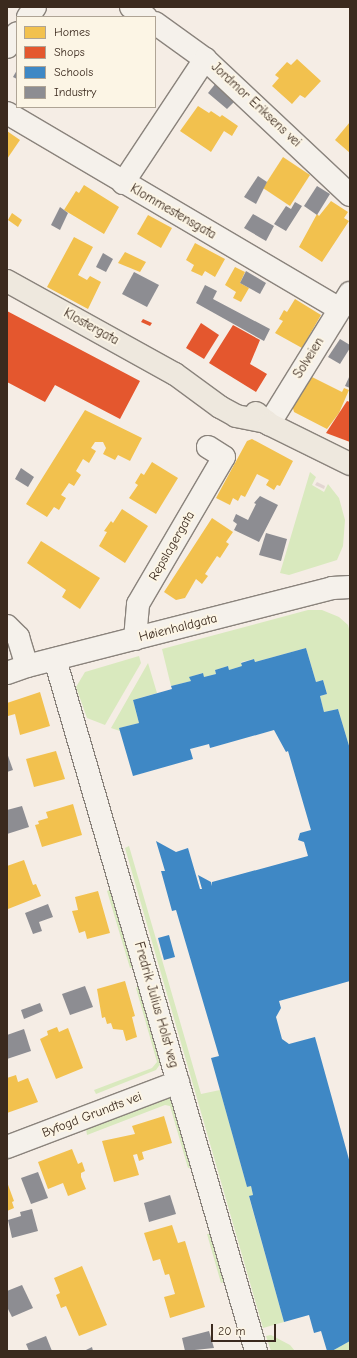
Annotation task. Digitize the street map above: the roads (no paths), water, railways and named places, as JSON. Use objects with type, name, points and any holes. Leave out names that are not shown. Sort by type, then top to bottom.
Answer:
[{"type":"main road","name":"Klostergata","points":[[7,281],[175,374],[208,400],[236,416],[268,423],[350,464]]},
{"type":"street","points":[[29,16],[34,7]]},
{"type":"street","points":[[131,7],[144,16]]},
{"type":"street","name":"Jordmor Eriksens vei","points":[[156,24],[205,59],[350,195]]},
{"type":"street","points":[[7,47],[16,34]]},
{"type":"street","points":[[123,183],[205,59]]},
{"type":"street","name":"Klommestensgata","points":[[7,113],[123,183],[345,301]]},
{"type":"street","name":"Solveien","points":[[268,423],[345,301]]},
{"type":"street","name":"Repslagergata","points":[[135,639],[138,604],[216,452]]},
{"type":"street","name":"Høienhaldgata","points":[[7,673],[27,666],[332,588],[350,587]]},
{"type":"street","points":[[7,626],[18,637],[27,666]]},
{"type":"street","name":"Fredrik Julius Holst veg","points":[[55,659],[256,1351]]},
{"type":"street","name":"Byfogd Grundts vei","points":[[7,1147],[178,1082]]}]
